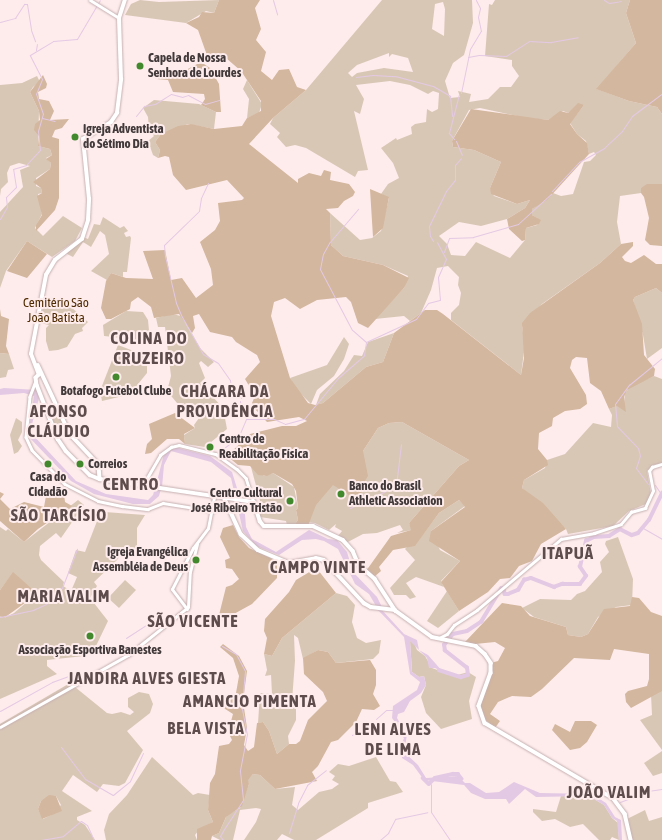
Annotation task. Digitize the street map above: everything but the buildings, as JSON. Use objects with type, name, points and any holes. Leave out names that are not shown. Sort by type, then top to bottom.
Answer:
[{"type":"main road","points":[[90,0],[119,18]]},
{"type":"main road","points":[[125,0],[119,18],[121,79],[116,116],[87,135],[82,141],[90,199],[88,220],[82,239],[59,256],[48,271],[31,354],[39,374],[37,382],[58,439],[84,471],[100,479],[254,502],[260,521],[264,526],[313,526],[343,540],[355,554],[359,565],[377,582],[389,608]]},
{"type":"main road","points":[[31,354],[52,392],[70,434],[99,465],[100,479]]},
{"type":"main road","points":[[39,374],[44,377]]},
{"type":"main road","points":[[186,609],[172,589],[197,544],[208,528],[214,496]]},
{"type":"main road","points":[[224,497],[238,529],[254,547],[289,563],[316,558],[324,560],[364,604],[375,608],[389,608],[396,611],[429,636],[476,646],[489,659],[491,673],[480,702],[481,716],[490,727],[613,798],[624,814],[631,840]]},
{"type":"main road","points":[[0,727],[128,655],[186,609],[190,604],[190,572],[197,544]]},
{"type":"street","points":[[37,382],[31,395],[26,438],[32,450],[65,484],[98,501],[140,509],[152,509],[165,503],[212,511]]},
{"type":"street","points":[[143,485],[160,455],[171,447],[179,445],[217,455],[241,472],[247,482],[254,502]]},
{"type":"street","points":[[437,638],[447,634],[454,625],[477,610],[561,539],[594,533],[621,524],[631,512],[648,506],[653,491],[649,471],[655,465],[662,464]]},
{"type":"green space","points":[[140,0],[159,2],[219,0],[214,13],[206,11],[186,23],[125,15],[131,4]]},
{"type":"green space","points":[[382,0],[472,0],[473,23],[464,55],[453,63],[445,81],[450,98],[460,97],[458,91],[471,94],[469,102],[488,99],[500,87],[511,87],[519,76],[512,66],[512,60],[485,56],[489,4],[492,5],[495,0],[630,0],[626,13],[636,43],[597,89],[629,101],[657,107],[662,114],[662,184],[641,188],[641,193],[620,196],[617,222],[621,244],[600,263],[542,304],[522,327],[525,344],[521,375],[451,320],[451,313],[459,305],[461,293],[458,285],[459,277],[448,266],[437,268],[431,290],[421,313],[410,321],[404,316],[375,319],[404,288],[408,276],[383,265],[343,256],[331,245],[330,213],[360,240],[372,238],[381,231],[389,198],[381,194],[388,184],[399,178],[393,163],[381,148],[396,138],[397,140],[412,134],[411,127],[415,124],[426,122],[427,109],[432,112],[438,109],[439,93],[433,91],[428,94],[410,85],[390,81],[356,85],[364,99],[360,114],[354,111],[368,170],[358,171],[355,177],[306,148],[295,145],[286,147],[277,137],[280,133],[270,124],[273,118],[306,90]],"holes":[[[443,2],[445,9],[444,36],[432,29],[435,4]],[[389,53],[389,57],[392,54],[408,58],[413,72],[384,68],[357,73],[352,77],[348,73],[357,65]],[[580,105],[584,105],[570,123],[577,134],[586,141],[589,154],[594,152],[596,155],[590,161],[584,162],[573,194],[561,196],[553,193],[532,209],[532,215],[540,220],[537,225],[526,228],[525,240],[510,258],[476,242],[465,256],[451,255],[447,244],[439,236],[459,222],[481,226],[507,219],[525,208],[530,200],[517,204],[494,196],[490,188],[501,162],[474,150],[453,147],[452,141],[469,110],[480,108],[526,118],[548,120],[563,111],[568,113]]]},
{"type":"green space","points":[[37,76],[40,82],[33,87],[30,92],[39,111],[38,146],[50,149],[52,155],[46,158],[51,163],[50,169],[36,178],[36,186],[41,188],[42,193],[38,194],[42,214],[35,228],[43,236],[63,216],[82,228],[75,241],[52,257],[27,241],[6,271],[0,288],[0,212],[23,187],[20,170],[30,166],[19,163],[10,166],[7,173],[8,182],[1,189],[0,196],[0,85],[22,83]]},
{"type":"green space","points":[[247,80],[262,104],[259,113],[247,118],[249,99],[243,89]]},
{"type":"green space","points":[[154,100],[199,104],[216,112],[214,129],[188,124],[161,134],[155,142],[160,150],[158,158],[153,155],[148,141],[154,136],[149,130],[148,117],[143,108]]},
{"type":"green space","points":[[103,217],[120,228],[124,226],[128,231],[124,233],[126,237],[130,236],[131,238],[127,272],[123,272],[123,277],[111,273],[107,280],[91,271],[109,254],[105,235],[100,231],[91,247],[83,242],[73,257],[63,252],[83,237],[88,239],[94,224],[100,225]]},
{"type":"green space","points":[[656,288],[662,293],[662,348],[647,359],[643,335],[633,300],[635,297]]},
{"type":"green space","name":"Cemitério São João Batista","points":[[45,297],[72,301],[71,307],[88,322],[82,328],[83,331],[75,334],[67,347],[49,351],[46,341],[46,328],[49,325],[40,323]]},
{"type":"green space","points":[[126,311],[143,312],[148,320],[150,341],[104,336],[103,325]]},
{"type":"green space","points":[[172,314],[181,316],[200,348],[214,362],[208,367],[201,361],[199,363],[205,378],[200,383],[223,408],[227,429],[205,447],[185,444],[184,435],[195,428],[194,425],[199,418],[177,403],[167,391],[171,376],[165,327],[158,327],[156,318]]},
{"type":"green space","points":[[394,333],[383,362],[366,367],[323,403],[316,405],[320,394],[344,371],[354,355],[362,356],[368,342]]},
{"type":"green space","points":[[344,337],[349,344],[344,359],[334,376],[317,390],[311,404],[296,389],[290,378],[327,365]]},
{"type":"green space","points":[[118,345],[144,355],[147,362],[147,373],[134,389],[123,396],[102,401],[100,391]]},
{"type":"green space","points":[[0,353],[9,354],[14,369],[8,370],[6,377],[0,378]]},
{"type":"green space","points":[[654,376],[662,379],[662,463],[653,465],[647,471],[651,494],[646,504],[629,511],[613,526],[568,534],[566,529],[522,488],[524,480],[545,468],[547,460],[565,454],[593,423],[611,427],[612,415],[609,409],[624,403],[625,393],[630,387]]},
{"type":"green space","points":[[58,408],[68,433],[59,436],[49,412]]},
{"type":"green space","points":[[16,418],[22,422],[22,432],[18,440],[22,446],[18,452],[14,454],[10,435]]},
{"type":"green space","points":[[402,422],[469,460],[459,466],[409,523],[412,530],[397,533],[403,530],[400,525],[377,533],[363,534],[346,543],[338,536],[342,531],[335,527],[336,524],[329,530],[315,523],[306,522],[332,472],[360,489],[363,486],[363,451],[378,428],[389,423]]},
{"type":"green space","points":[[251,467],[264,476],[273,473],[294,487],[298,508],[296,510],[298,520],[295,524],[287,525],[286,521],[260,517],[256,510],[262,508]]},
{"type":"green space","points":[[78,500],[84,505],[61,538],[56,533],[40,546],[39,555],[41,560],[64,582],[63,586],[71,591],[77,577],[68,573],[76,550],[85,552],[99,516],[105,512],[145,515],[137,528],[137,548],[126,547],[117,560],[94,582],[97,586],[90,598],[108,621],[95,648],[84,656],[47,660],[47,666],[57,674],[0,699],[0,616],[4,618],[14,613],[35,595],[36,592],[13,573],[0,590],[0,527],[6,531],[8,529],[24,542]]},
{"type":"green space","points":[[459,500],[465,506],[431,531],[440,550],[460,561],[441,581],[444,587],[416,577],[406,583],[416,597],[410,599],[406,595],[394,595],[390,588],[415,560],[405,549],[409,545],[415,545],[439,513]]},
{"type":"green space","points":[[618,537],[633,579],[632,605],[616,607],[598,617],[588,634],[581,637],[568,635],[566,627],[534,617],[522,608],[540,599],[571,600],[577,594],[585,591],[602,572],[600,562],[609,552],[605,544],[606,541]]},
{"type":"green space","points":[[125,580],[136,590],[119,608],[108,598]]},
{"type":"green space","points":[[447,591],[459,611],[438,628],[427,621]]},
{"type":"green space","points":[[336,593],[347,596],[355,605],[352,622],[357,638],[366,643],[381,640],[379,653],[373,659],[336,663],[328,652],[318,650],[303,659],[298,638],[294,635],[295,661],[292,701],[296,707],[296,720],[288,736],[289,744],[277,754],[269,731],[263,722],[258,723],[260,693],[272,694],[271,675],[265,676],[267,670],[264,654],[272,656],[282,638]]},
{"type":"green space","points":[[410,641],[414,643],[417,650],[425,656],[432,668],[454,676],[468,672],[476,677],[469,701],[472,719],[441,729],[426,713],[421,697],[426,685],[424,676],[419,677],[412,672]]},
{"type":"green space","points":[[70,683],[107,713],[112,714],[121,712],[130,715],[134,712],[128,707],[128,698],[139,692],[149,694],[153,704],[150,713],[127,731],[143,750],[125,783],[119,786],[103,784],[97,792],[73,775],[62,791],[92,811],[77,817],[77,820],[85,825],[95,840],[0,840],[0,724]],"holes":[[[56,796],[61,805],[51,815],[43,819],[38,809],[41,801]]]},
{"type":"green space","points":[[658,691],[662,691],[662,750],[640,720],[652,715],[651,695]]},
{"type":"green space","points":[[662,751],[662,773],[653,776],[644,763]]},
{"type":"green space","points":[[152,757],[193,795],[198,793],[210,795],[208,810],[213,822],[200,829],[195,835],[197,840],[106,840],[104,830],[109,814],[127,795]]},
{"type":"green space","points":[[376,757],[390,781],[396,782],[403,792],[368,803],[368,808],[316,840],[294,840],[282,834],[277,840],[244,840],[256,822],[261,809],[256,808],[240,810],[233,840],[220,840],[212,836],[219,833],[227,815],[240,808],[249,784],[247,780],[253,774],[260,775],[275,789],[295,787],[292,805],[298,810],[319,792],[332,789],[339,784],[332,780],[335,776],[329,772],[338,764],[349,766]]},
{"type":"green space","points":[[561,796],[589,796],[604,805],[612,818],[618,823],[619,840],[612,837],[610,840],[599,840],[583,824],[570,827],[555,819],[542,821],[533,812],[533,809],[556,812]]},
{"type":"green space","points":[[645,810],[649,821],[662,817],[662,840],[632,840],[627,819]]},
{"type":"shaded area","points":[[219,0],[260,0],[255,8],[261,29],[256,40],[266,52],[261,71],[272,80],[279,70],[289,69],[297,87],[306,90],[273,118],[249,144],[298,183],[298,179],[309,173],[321,176],[324,170],[331,172],[330,180],[349,184],[355,192],[353,196],[344,201],[338,208],[326,209],[330,213],[331,245],[343,256],[383,265],[409,278],[404,288],[368,328],[358,323],[351,302],[346,297],[317,300],[300,309],[285,298],[274,302],[271,316],[290,378],[308,403],[315,405],[323,403],[366,367],[383,362],[394,333],[425,310],[437,310],[443,314],[521,375],[524,358],[522,323],[530,313],[600,263],[621,244],[633,242],[633,246],[622,257],[625,261],[631,263],[644,255],[656,264],[662,264],[662,293],[656,288],[635,297],[633,300],[642,324],[644,355],[655,369],[654,376],[627,390],[624,397],[626,412],[617,406],[609,409],[601,391],[590,383],[587,358],[576,357],[572,360],[570,368],[586,395],[587,404],[580,409],[565,411],[553,418],[552,426],[539,433],[538,449],[547,460],[548,465],[524,480],[522,488],[543,503],[566,529],[541,544],[532,561],[519,566],[510,578],[500,579],[488,592],[459,611],[441,582],[460,561],[429,541],[431,531],[465,507],[459,500],[439,513],[415,546],[393,550],[379,567],[381,571],[374,577],[366,571],[391,536],[411,530],[409,523],[459,466],[469,460],[402,422],[389,423],[378,428],[363,451],[368,476],[360,489],[365,501],[363,504],[333,485],[316,505],[308,526],[295,524],[298,520],[296,510],[298,508],[296,491],[292,484],[273,473],[267,476],[258,475],[250,466],[238,465],[227,456],[250,434],[282,426],[296,426],[307,421],[299,417],[267,422],[255,409],[252,403],[255,396],[245,379],[260,362],[257,355],[236,342],[232,337],[210,332],[199,314],[193,316],[195,328],[192,333],[179,314],[154,318],[151,307],[138,297],[131,302],[130,309],[111,319],[106,319],[101,308],[106,281],[111,273],[126,278],[153,279],[143,251],[165,250],[171,280],[182,278],[196,298],[213,285],[211,269],[200,242],[215,230],[220,221],[218,203],[242,200],[244,198],[227,180],[186,190],[173,175],[169,157],[165,156],[158,158],[160,150],[155,142],[161,134],[178,126],[191,124],[214,129],[242,126],[247,118],[261,111],[261,101],[241,71],[226,58],[214,63],[209,61],[198,30],[186,23],[199,17],[202,12],[214,13]]},
{"type":"shaded area","points":[[630,0],[662,0],[662,114],[657,107],[629,101],[596,89],[636,43],[626,13]]},
{"type":"shaded area","points":[[201,62],[210,68],[219,84],[221,112],[216,112],[201,105],[205,99],[204,94],[173,92],[168,80],[156,79],[154,76],[184,71]]},
{"type":"shaded area","points":[[43,75],[47,84],[46,88],[38,92],[39,99],[49,101],[54,111],[50,120],[69,119],[62,128],[55,130],[52,137],[59,139],[59,198],[55,210],[36,231],[36,225],[42,215],[37,196],[42,193],[41,188],[33,182],[50,169],[51,163],[46,159],[52,155],[50,149],[38,146],[39,136],[34,130],[35,124],[40,120],[39,111],[30,92]]},
{"type":"shaded area","points":[[578,103],[584,105],[570,124],[577,134],[587,143],[589,154],[547,200],[532,209],[532,215],[541,220],[539,224],[526,228],[525,240],[522,241],[509,229],[507,219],[525,208],[530,200],[517,204],[491,194],[490,188],[501,162],[474,150],[453,147],[452,141],[471,109],[548,120],[560,111],[568,113]]},
{"type":"shaded area","points":[[647,184],[662,184],[662,246],[650,245],[645,240],[649,218],[644,197],[641,193],[641,188]]},
{"type":"shaded area","points":[[370,189],[389,197],[383,228],[373,237]]},
{"type":"shaded area","points":[[27,241],[47,254],[27,278],[7,271]]},
{"type":"shaded area","points":[[0,309],[1,316],[9,319],[6,346],[9,354],[0,353]]},
{"type":"shaded area","points":[[0,389],[37,390],[39,398],[31,428],[33,435],[76,481],[106,494],[148,500],[153,495],[155,488],[161,489],[159,496],[150,504],[133,504],[94,494],[71,481],[28,436],[34,396],[24,393],[0,395]]},
{"type":"shaded area","points":[[175,413],[195,428],[184,434],[185,444],[179,439],[167,439],[151,453],[145,454],[147,444],[152,439],[149,424]]},
{"type":"shaded area","points":[[171,448],[178,448],[210,456],[232,472],[245,514],[246,527],[252,539],[276,552],[309,530],[328,539],[337,540],[347,552],[353,572],[377,597],[382,607],[376,606],[369,594],[355,584],[338,549],[324,541],[316,539],[302,540],[279,555],[256,546],[243,531],[231,478],[211,462],[171,451],[164,465],[162,487],[156,485],[164,454]]},
{"type":"shaded area","points":[[0,492],[4,494],[0,499]]},
{"type":"shaded area","points":[[51,494],[64,494],[65,502],[72,506],[38,529],[24,542],[0,521],[0,499],[10,509],[24,502],[44,507],[46,496]]},
{"type":"shaded area","points":[[233,525],[239,537],[249,548],[277,561],[277,578],[252,604],[223,620],[216,627],[226,587],[232,585],[239,579],[232,569],[226,568],[225,560],[230,558],[220,537],[223,528]]},
{"type":"shaded area","points":[[318,570],[336,593],[282,638],[272,656],[264,654],[267,638],[264,631],[265,619],[289,592],[296,580],[311,571]]},
{"type":"shaded area","points":[[13,572],[36,592],[36,595],[4,618],[0,616],[0,590]]},
{"type":"shaded area","points":[[632,597],[639,598],[651,612],[662,616],[662,691],[631,708],[626,702],[625,694],[628,691],[647,686],[649,679],[649,654],[614,649],[610,660],[574,658],[542,689],[531,697],[512,696],[498,702],[490,714],[500,721],[495,728],[483,718],[479,700],[488,682],[491,663],[498,661],[505,648],[495,642],[475,644],[465,642],[502,603],[521,606],[530,616],[566,627],[568,635],[581,637],[588,634],[604,609],[630,606]]},
{"type":"shaded area","points":[[377,609],[382,610],[404,634],[417,640],[419,650],[410,641],[412,672],[419,677],[424,676],[426,685],[421,693],[410,701],[404,712],[398,714],[397,718],[407,735],[404,752],[418,765],[426,778],[458,776],[465,783],[470,783],[486,793],[499,792],[514,782],[540,793],[592,794],[606,803],[615,817],[621,820],[622,840],[619,840],[617,821],[612,818],[604,805],[589,796],[536,797],[525,789],[509,804],[506,799],[485,799],[471,793],[464,785],[424,780],[413,765],[402,758],[400,750],[404,738],[398,732],[400,729],[392,718],[393,706],[417,690],[420,682],[410,674],[404,637]]},
{"type":"shaded area","points":[[223,644],[239,656],[247,671],[243,701],[247,728],[244,745],[248,751],[254,747],[257,723],[263,722],[269,731],[277,754],[289,744],[296,744],[300,741],[308,720],[327,701],[323,692],[304,674],[303,658],[318,650],[328,652],[336,663],[370,660],[376,670],[376,685],[373,694],[380,706],[374,710],[362,709],[356,722],[338,740],[331,742],[318,766],[312,772],[317,781],[275,789],[260,775],[253,774],[248,780],[249,784],[242,806],[226,817],[219,833],[212,836],[211,840],[197,840],[197,829],[213,822],[208,810],[210,783],[215,774],[219,746],[229,744],[232,740],[228,732],[233,714],[222,707],[227,704],[236,693],[239,676],[233,658],[220,647]]},
{"type":"shaded area","points":[[419,650],[428,655],[443,672],[435,668],[429,668],[427,658]]},
{"type":"shaded area","points":[[575,721],[591,721],[597,725],[587,742],[580,748],[570,750],[552,730],[555,724],[570,732]]},
{"type":"shaded area","points":[[49,795],[56,796],[62,811],[42,819],[38,809],[41,801]]},
{"type":"waterway","points":[[0,219],[7,207],[6,197],[16,187],[13,169],[26,165],[40,150],[38,131],[43,114],[36,94],[42,79],[30,55],[53,41],[77,39],[100,0]]},
{"type":"waterway","points":[[273,0],[277,14]]},
{"type":"waterway","points":[[461,93],[470,49],[481,31],[478,17],[480,8],[476,0]]},
{"type":"waterway","points":[[604,0],[609,3],[621,1]]},
{"type":"waterway","points":[[0,22],[15,18],[24,4],[27,4],[31,30],[35,41]]},
{"type":"waterway","points":[[468,57],[479,55],[506,56],[529,41],[551,42],[578,37]]},
{"type":"waterway","points":[[36,50],[37,44]]},
{"type":"waterway","points":[[356,77],[373,75],[395,76],[433,86],[450,96],[452,116]]},
{"type":"waterway","points":[[552,191],[579,162],[604,148],[622,131],[632,116],[662,93]]},
{"type":"waterway","points":[[136,116],[144,106],[155,104],[171,94],[182,97],[188,95],[205,104],[219,100]]},
{"type":"waterway","points":[[454,139],[449,133],[459,94]]},
{"type":"waterway","points":[[42,118],[55,121]]},
{"type":"waterway","points":[[456,141],[462,155]]},
{"type":"waterway","points":[[433,241],[430,236],[429,226],[446,191],[455,180],[455,165],[461,158]]},
{"type":"waterway","points":[[208,183],[201,198],[199,211],[164,245],[165,256],[176,303],[181,315],[203,354],[218,363],[230,380],[231,388],[242,390],[241,398]]},
{"type":"waterway","points":[[444,252],[449,238],[473,237],[518,224],[551,194]]},
{"type":"waterway","points":[[217,453],[238,438],[246,419],[274,419],[285,424],[304,419],[338,378],[364,355],[366,342],[352,330],[320,269],[323,254],[329,243],[358,209]]},
{"type":"waterway","points":[[366,342],[416,319],[428,303],[440,300],[438,277],[446,259],[437,242]]},
{"type":"waterway","points":[[648,484],[636,468],[640,456],[638,448],[617,426],[615,404],[629,385],[662,358]]},
{"type":"waterway","points":[[240,401],[241,410],[246,418]]},
{"type":"waterway","points":[[350,508],[396,486],[401,444]]},
{"type":"waterway","points":[[655,485],[661,494]]},
{"type":"waterway","points":[[439,670],[461,677],[468,675],[467,668],[445,651],[444,645],[453,634],[467,631],[481,622],[501,589],[504,588],[505,594],[508,594],[518,590],[524,580],[531,578],[554,587],[562,584],[580,584],[586,576],[580,567],[586,541],[594,537],[609,536],[620,529],[632,535],[638,533],[649,520],[662,493]]},
{"type":"waterway","points":[[643,528],[662,539]]},
{"type":"waterway","points":[[0,617],[33,610],[46,604],[62,588],[77,549]]},
{"type":"waterway","points":[[126,638],[155,619]]},
{"type":"waterway","points":[[222,646],[236,654],[245,671],[242,709],[247,734],[240,771],[243,800],[220,836],[223,840]]},
{"type":"waterway","points":[[0,711],[52,682],[80,672]]},
{"type":"waterway","points":[[376,719],[386,710],[393,710]]},
{"type":"waterway","points":[[352,735],[366,728]]},
{"type":"waterway","points":[[61,747],[85,779],[113,795],[130,781],[143,753]]},
{"type":"waterway","points":[[289,833],[298,803],[307,785],[326,770]]},
{"type":"waterway","points":[[423,778],[429,784],[435,778],[453,774],[458,774],[462,779]]},
{"type":"waterway","points":[[431,784],[431,812],[450,840]]},
{"type":"waterway","points":[[648,791],[662,789]]},
{"type":"waterway","points":[[620,802],[643,793]]},
{"type":"waterway","points":[[380,840],[388,833],[395,819],[427,812]]},
{"type":"waterway","points":[[41,840],[63,836],[81,821],[87,825],[94,840]]},
{"type":"place","name":"Capela de Nossa Senhora de Lourdes","points":[[140,66]]},
{"type":"place","name":"Igreja Adventista do Sétimo Dia","points":[[75,137]]},
{"type":"place","name":"Botafogo Futebol Clube","points":[[116,377]]},
{"type":"place","name":"Centro de Reabilitação Física","points":[[210,447]]},
{"type":"place","name":"Casa do Cidadão","points":[[48,464]]},
{"type":"place","name":"Correios","points":[[80,464]]},
{"type":"place","name":"Banco do Brasil Athletic Association","points":[[341,494]]},
{"type":"place","name":"Centro Cultural José Ribeiro Tristão","points":[[290,501]]},
{"type":"place","name":"Igreja Evangélica Assembléia de Deus","points":[[196,560]]},
{"type":"place","name":"Associação Esportiva Banestes","points":[[90,636]]},
{"type":"district","name":"COLINA DO CRUZEIRO","points":[[149,349]]},
{"type":"district","name":"CHÁCARA DA PROVIDÊNCIA","points":[[225,402]]},
{"type":"district","name":"AFONSO CLÁUDIO","points":[[59,422]]},
{"type":"district","name":"CENTRO","points":[[131,485]]},
{"type":"district","name":"SÃO TARCÍSIO","points":[[59,516]]},
{"type":"district","name":"ITAPUÃ","points":[[568,554]]},
{"type":"district","name":"CAMPO VINTE","points":[[318,568]]},
{"type":"district","name":"MARIA VALIM","points":[[64,597]]},
{"type":"district","name":"SÃO VICENTE","points":[[193,622]]},
{"type":"district","name":"JANDIRA ALVES GIESTA","points":[[147,679]]},
{"type":"district","name":"AMANCIO PIMENTA","points":[[250,702]]},
{"type":"district","name":"BELA VISTA","points":[[206,729]]},
{"type":"district","name":"LENI ALVES DE LIMA","points":[[393,740]]},
{"type":"district","name":"JOÃO VALIM","points":[[609,793]]}]
